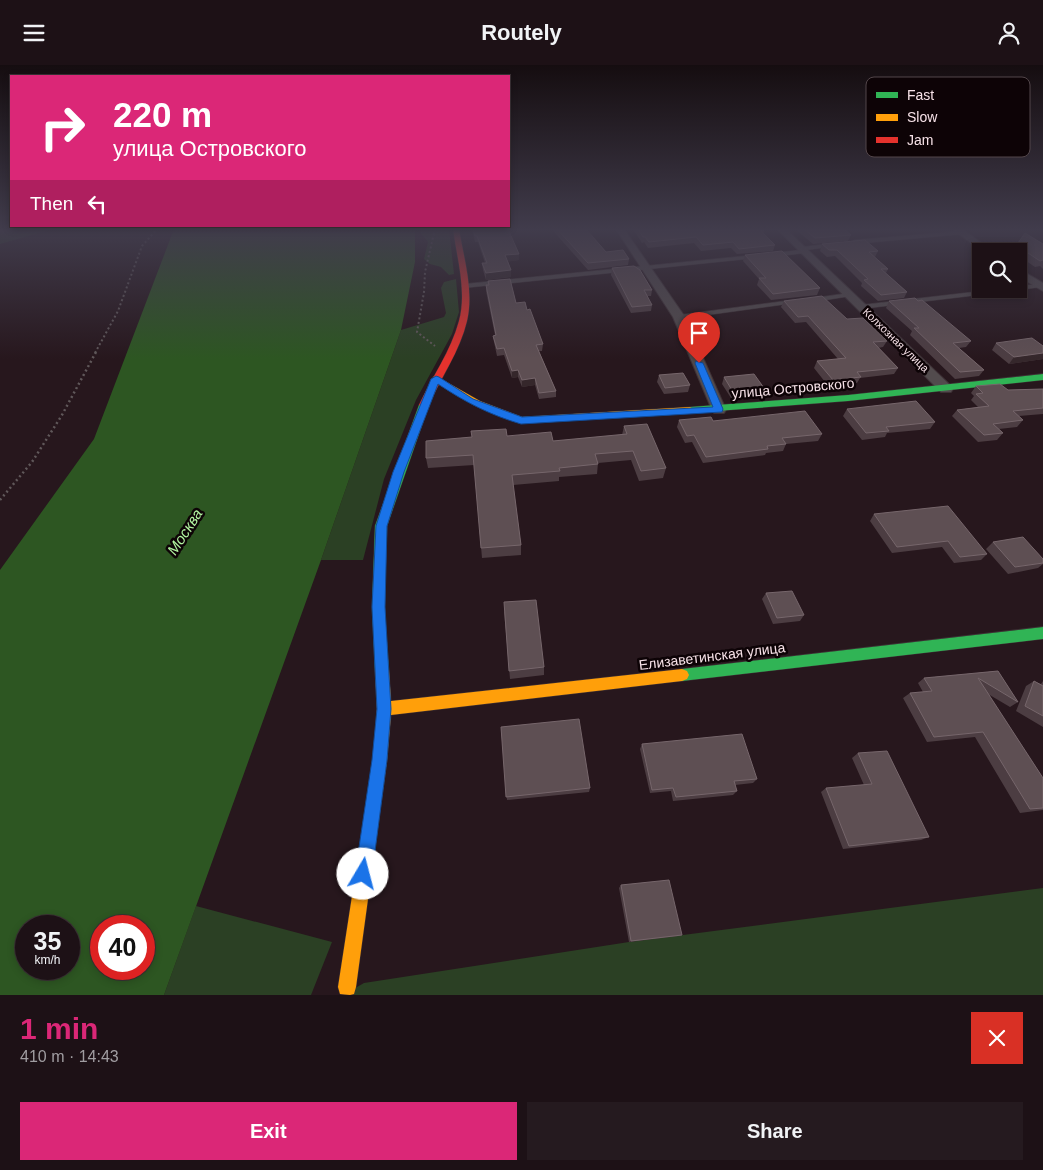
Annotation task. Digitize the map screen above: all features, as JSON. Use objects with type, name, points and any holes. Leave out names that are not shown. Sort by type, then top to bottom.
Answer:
[{"type":"street","points":[[347,987],[380,760],[384,709],[378,607],[382,526],[399,472],[436,379],[463,319],[465,307],[462,272]]},
{"type":"street","points":[[649,272],[679,317],[719,409]]},
{"type":"street","name":"Колхозная улица","points":[[826,272],[946,389]]},
{"type":"street","points":[[1027,277],[1041,287]]},
{"type":"street","name":"улица Островского","points":[[436,379],[469,401],[521,420],[719,409],[946,389],[1043,377]]},
{"type":"street","name":"Елизаветинская улица","points":[[384,709],[1043,633]]},
{"type":"lane","points":[[464,286],[610,272]]},
{"type":"lane","points":[[1027,288],[1041,287]]},
{"type":"lane","points":[[861,307],[972,294]]},
{"type":"lane","points":[[679,317],[849,295]]},
{"type":"path","points":[[0,500],[32,462],[62,415],[118,311],[132,272]]},
{"type":"path","points":[[425,272],[424,292],[417,333],[448,354]]},
{"type":"shaded area","points":[[456,279],[459,312],[452,334],[416,400],[384,479],[363,560],[321,560],[401,330],[444,317],[446,313],[441,288],[444,282]]},
{"type":"shaded area","points":[[1043,888],[1043,995],[343,995],[364,983],[629,942]]},
{"type":"shaded area","points":[[196,906],[332,942],[311,995],[164,995]]},
{"type":"water","name":"Москва","points":[[157,272],[413,272],[401,330],[321,560],[164,995],[0,995],[0,570],[94,439]]},
{"type":"building","points":[[614,272],[641,272],[652,290],[644,290],[652,305],[632,307]]},
{"type":"building","points":[[761,272],[804,272],[820,288],[773,294],[759,278],[766,278]]},
{"type":"building","points":[[861,272],[885,272],[907,292],[881,295],[864,280],[868,279]]},
{"type":"building","points":[[510,279],[516,303],[525,302],[527,310],[530,309],[543,344],[536,345],[556,391],[539,393],[535,378],[522,380],[518,370],[512,371],[504,348],[497,349],[493,336],[496,335],[486,285],[489,285],[488,281]]},
{"type":"building","points":[[822,296],[847,319],[863,318],[887,341],[873,342],[898,368],[857,372],[861,377],[833,380],[817,361],[846,358],[808,316],[798,317],[784,301]]},
{"type":"building","points":[[915,298],[918,301],[922,300],[971,341],[953,343],[984,370],[960,372],[914,328],[919,328],[889,301]]},
{"type":"building","points":[[1032,338],[1043,346],[1043,353],[1014,357],[996,343]]},
{"type":"building","points":[[683,373],[690,385],[665,388],[659,375]]},
{"type":"building","points":[[754,374],[764,388],[733,392],[724,377]]},
{"type":"building","points":[[1000,384],[1008,390],[1043,389],[1043,408],[1013,411],[1023,420],[993,424],[1003,433],[984,435],[957,410],[989,406],[976,394],[983,393],[976,386]]},
{"type":"building","points":[[916,401],[935,422],[886,427],[889,431],[866,433],[847,409]]},
{"type":"building","points":[[805,411],[822,434],[782,438],[786,444],[767,446],[768,449],[706,457],[694,435],[687,436],[679,420],[711,417],[713,421]]},
{"type":"building","points":[[647,424],[666,468],[641,471],[633,451],[595,454],[598,464],[559,468],[560,471],[512,475],[521,545],[481,548],[473,455],[426,458],[426,441],[472,437],[471,431],[506,429],[507,436],[551,432],[553,441],[627,434],[624,426]]},
{"type":"building","points":[[948,506],[987,554],[960,557],[948,541],[897,547],[874,514]]},
{"type":"building","points":[[1023,537],[1043,559],[1043,563],[1015,567],[993,542]]},
{"type":"building","points":[[792,591],[804,615],[777,618],[766,593]]},
{"type":"building","points":[[536,600],[544,667],[509,671],[504,602]]},
{"type":"building","points":[[998,671],[1018,702],[978,678],[1043,778],[1043,808],[1030,809],[983,732],[934,737],[910,693],[932,691],[924,678]]},
{"type":"building","points":[[1034,681],[1043,686],[1043,716],[1025,706]]},
{"type":"building","points":[[579,719],[590,788],[506,797],[501,727]]},
{"type":"building","points":[[742,734],[757,779],[734,781],[737,791],[676,797],[673,788],[652,790],[642,744]]},
{"type":"building","points":[[887,751],[929,837],[849,846],[826,788],[872,784],[858,753]]},
{"type":"building","points":[[669,880],[682,935],[631,941],[621,885]]},
{"type":"traffic: fast","points":[[690,410],[848,398],[1043,377]]},
{"type":"traffic: fast","points":[[382,671],[378,607],[381,526],[424,405]]},
{"type":"traffic: fast","points":[[682,675],[1043,633]]},
{"type":"traffic: slow","points":[[436,379],[477,403],[521,420],[690,410]]},
{"type":"traffic: slow","points":[[347,987],[380,760],[384,709],[382,671]]},
{"type":"traffic: slow","points":[[384,709],[682,675]]},
{"type":"traffic: jam","points":[[424,405],[455,343],[463,321],[465,310],[463,272]]},
{"type":"route","points":[[363,874],[380,760],[384,709],[378,607],[382,526],[399,472],[436,379],[469,401],[521,420],[719,409],[699,363]]}]
